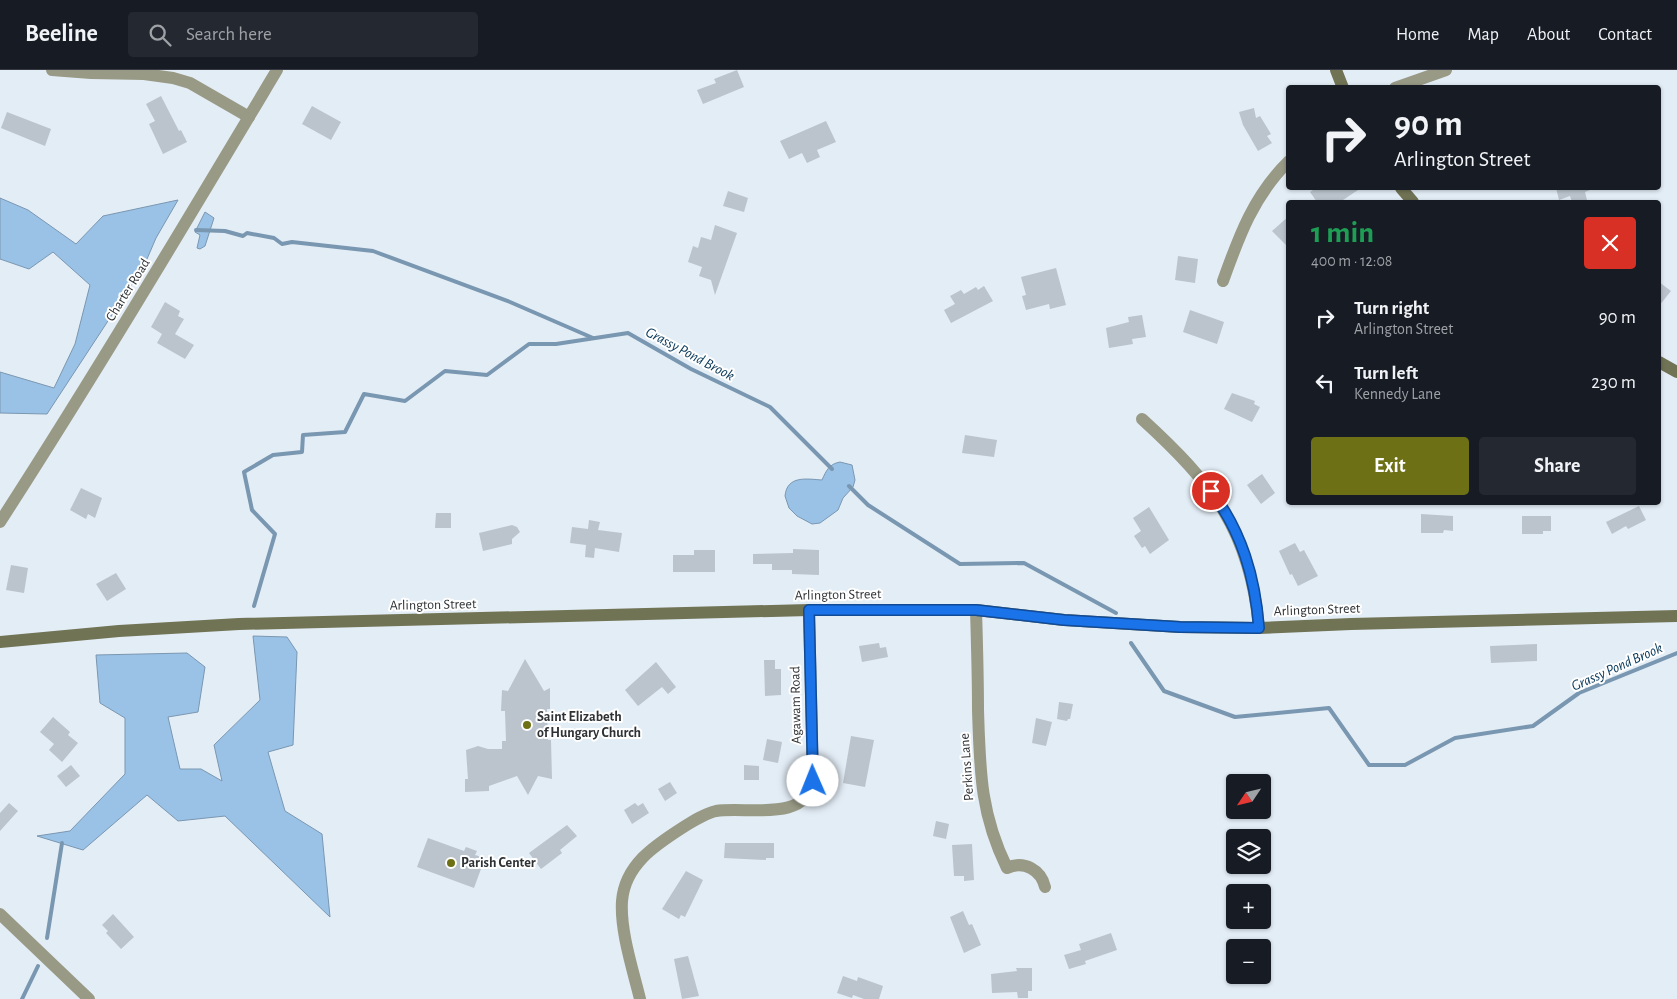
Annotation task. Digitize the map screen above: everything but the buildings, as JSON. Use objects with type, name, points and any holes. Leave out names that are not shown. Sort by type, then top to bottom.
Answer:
[{"type":"street","points":[[52,70],[144,74],[173,78],[190,83],[249,117]]},
{"type":"street","name":"Charter Road","points":[[0,522],[77,403],[277,70]]},
{"type":"street","points":[[1336,70],[1342,85]]},
{"type":"street","points":[[1404,85],[1446,70]]},
{"type":"street","points":[[1223,281],[1235,247],[1255,202],[1274,176],[1286,164]]},
{"type":"street","points":[[1403,190],[1412,200]]},
{"type":"street","points":[[1661,363],[1676,369]]},
{"type":"street","points":[[1142,418],[1200,477],[1230,520],[1249,567],[1256,597],[1259,628]]},
{"type":"street","name":"Arlington Street","points":[[0,642],[119,631],[239,624],[809,610],[976,610],[1064,620],[1180,627],[1259,628],[1677,616]]},
{"type":"street","name":"Agawam Road","points":[[640,999],[624,926],[622,908],[626,881],[637,864],[659,842],[710,813],[785,808],[799,802],[809,793],[813,781],[809,610]]},
{"type":"street","name":"Perkins Lane","points":[[976,610],[980,768],[984,805],[995,841],[1007,868],[1018,865],[1033,869],[1041,877],[1044,888]]},
{"type":"street","points":[[0,914],[89,999]]},
{"type":"water","points":[[0,198],[28,210],[76,244],[103,216],[178,200],[156,238],[144,266],[47,414],[0,413],[0,372],[54,388],[75,344],[90,285],[53,252],[29,269],[0,259]]},
{"type":"water","points":[[205,212],[214,218],[205,246],[200,249],[197,248],[200,235],[195,232]]},
{"type":"water","points":[[840,462],[852,465],[855,480],[853,487],[843,498],[838,510],[820,523],[812,524],[797,516],[789,508],[785,496],[790,484],[799,480],[822,480],[831,466]]},
{"type":"water","points":[[253,636],[287,637],[297,652],[293,745],[268,752],[285,811],[322,834],[330,917],[225,816],[178,821],[147,795],[83,850],[37,836],[70,831],[125,774],[125,718],[100,703],[96,655],[187,653],[205,667],[198,712],[168,717],[180,769],[201,769],[222,781],[214,745],[260,700]]},
{"type":"waterway","points":[[196,230],[225,231],[243,236],[247,233],[274,238],[282,244],[292,242],[373,251],[510,302],[593,338]]},
{"type":"waterway","name":"Grassy Pond Brook","points":[[254,606],[275,534],[252,510],[244,472],[273,455],[302,452],[303,435],[345,432],[364,394],[405,401],[445,371],[487,375],[529,344],[556,344],[628,333],[691,369],[770,407],[832,469]]},
{"type":"waterway","name":"Grassy Pond Brook","points":[[849,486],[868,505],[960,564],[1024,563],[1116,613]]},
{"type":"waterway","name":"Grassy Pond Brook","points":[[1131,643],[1164,691],[1235,717],[1329,708],[1369,765],[1405,765],[1455,738],[1533,726],[1579,693],[1677,653]]},
{"type":"waterway","name":"Grassy Pond Brook","points":[[47,938],[62,843]]},
{"type":"waterway","name":"Grassy Pond Brook","points":[[22,999],[38,966]]},
{"type":"place","name":"Saint Elizabeth of Hungary Church","points":[[527,725]]},
{"type":"place","name":"Parish Center","points":[[451,863]]},
{"type":"route","points":[[813,781],[809,610],[976,610],[1064,620],[1180,627],[1259,628],[1256,597],[1244,551],[1230,520],[1211,491]]}]
